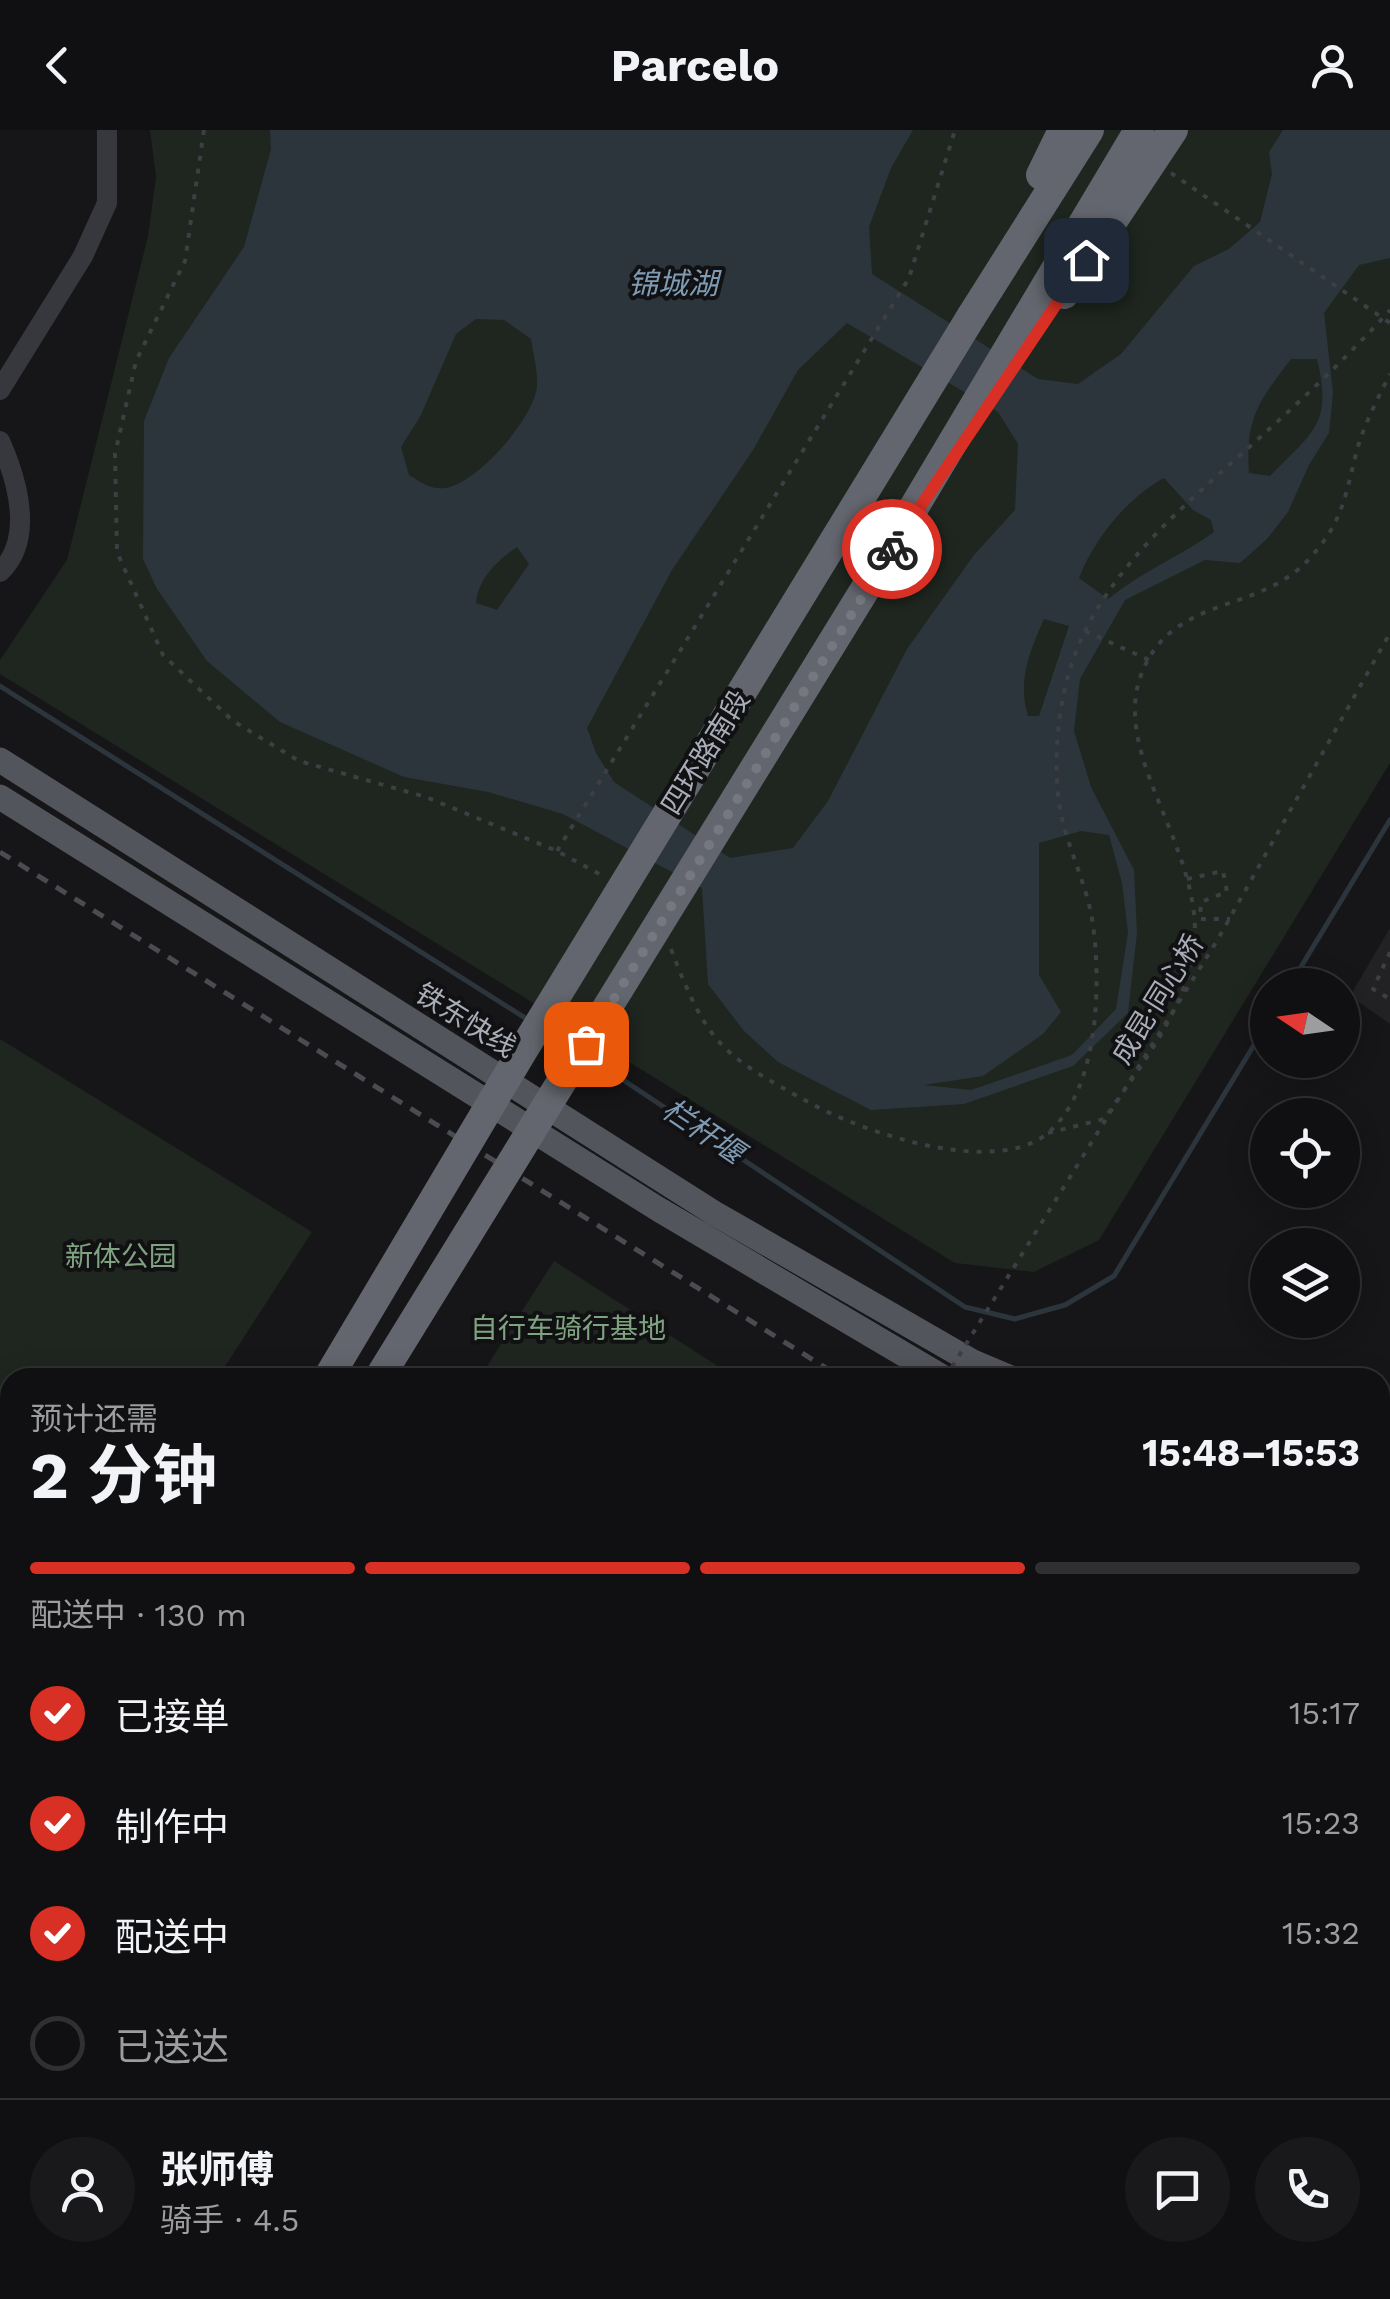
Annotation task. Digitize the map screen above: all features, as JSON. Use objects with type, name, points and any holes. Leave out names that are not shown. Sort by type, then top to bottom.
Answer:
[{"type":"highway","points":[[971,317],[1063,130]]},
{"type":"highway","name":"四环路南段","points":[[334,1368],[520,1055],[1089,130]]},
{"type":"highway","name":"四环路南段","points":[[386,1368],[864,590],[1140,130]]},
{"type":"highway","points":[[864,590],[1172,130]]},
{"type":"main road","name":"铁东快线","points":[[0,760],[714,1213],[987,1368]]},
{"type":"main road","points":[[0,798],[658,1209],[927,1368]]},
{"type":"street","points":[[0,390],[83,256],[107,203],[107,130]]},
{"type":"street","points":[[0,441],[15,479],[20,518],[16,548],[0,572]]},
{"type":"path","points":[[204,130],[185,261],[136,361],[115,454],[116,552],[163,655],[233,721],[300,762],[426,797],[556,851],[608,879]]},
{"type":"path","points":[[556,851],[909,278],[955,130]]},
{"type":"path","points":[[1227,210],[1390,323]]},
{"type":"path","points":[[1048,1133],[1084,1075],[1097,1018],[1093,922],[1068,850],[1058,795],[1057,742],[1067,682],[1085,631],[1107,594],[1157,528],[1347,358],[1390,310]]},
{"type":"path","points":[[670,948],[689,996],[712,1037],[742,1066],[842,1120],[967,1153],[1012,1148],[1048,1133],[1104,1119],[1155,1044],[1187,981],[1194,946],[1183,856],[1134,736],[1132,706],[1149,660],[1163,636],[1202,612],[1285,582],[1308,560],[1339,521],[1349,493],[1355,456],[1390,374]]},
{"type":"path","points":[[1085,631],[1149,660]]},
{"type":"path","name":"成昆·同心桥","points":[[950,1368],[1230,919],[1390,633]]},
{"type":"path","points":[[1187,879],[1223,871],[1227,892],[1200,902],[1200,919],[1230,919]]},
{"type":"path","points":[[1390,952],[1373,990],[1390,999]]},
{"type":"shaded area","points":[[1390,928],[1390,1024],[1360,1003],[1360,979]]},
{"type":"green space","name":"锦城湖","points":[[150,130],[1390,130],[1390,763],[1265,968],[1250,968],[1250,992],[1099,1240],[1034,1272],[955,1263],[0,674],[0,660],[67,560],[148,236],[156,177]]},
{"type":"green space","name":"新体公园","points":[[0,1039],[312,1232],[224,1368],[0,1368]]},
{"type":"green space","name":"自行车骑行基地","points":[[554,1261],[721,1368],[486,1368]]},
{"type":"water","name":"锦城湖","points":[[270,130],[913,130],[891,168],[869,227],[872,274],[1038,379],[1078,384],[1121,354],[1194,266],[1229,249],[1260,222],[1272,174],[1269,152],[1283,130],[1390,130],[1390,258],[1359,265],[1324,313],[1333,393],[1329,433],[1309,465],[1288,512],[1267,539],[1240,563],[1205,560],[1125,600],[1080,679],[1074,731],[1091,787],[1134,870],[1137,933],[1128,1013],[1073,1066],[964,1104],[871,1110],[778,1062],[744,1031],[708,984],[702,888],[563,814],[488,792],[404,777],[280,722],[207,661],[157,589],[143,559],[144,421],[169,358],[244,247],[271,149]],"holes":[[[476,319],[504,320],[531,339],[537,386],[526,414],[488,462],[458,484],[435,488],[409,475],[401,447],[421,415],[456,334]],[[847,323],[998,412],[1018,444],[1015,510],[974,555],[907,649],[828,801],[793,848],[730,858],[614,782],[596,753],[587,728],[672,570],[753,450],[798,370]],[[1291,359],[1317,359],[1322,399],[1316,425],[1270,476],[1249,473],[1248,454],[1256,411]],[[1164,478],[1193,510],[1211,520],[1214,532],[1108,599],[1079,578],[1103,534],[1137,497]],[[517,547],[529,564],[497,610],[476,603],[485,578]],[[1044,619],[1069,626],[1039,716],[1028,716],[1024,690],[1034,643]],[[1081,831],[1109,835],[1122,883],[1128,933],[1116,1009],[1072,1055],[971,1090],[924,1085],[983,1076],[1043,1034],[1061,1012],[1039,975],[1039,843]]]},
{"type":"waterway","name":"栏杆堰","points":[[0,686],[530,1021]]},
{"type":"waterway","name":"栏杆堰","points":[[1300,968],[1390,820]]},
{"type":"waterway","name":"栏杆堰","points":[[548,1032],[573,1047]]},
{"type":"waterway","name":"栏杆堰","points":[[590,1058],[965,1307],[1015,1319],[1065,1305],[1114,1276],[1250,1052]]},
{"type":"railway","points":[[0,852],[826,1368]]},
{"type":"way so far","points":[[586,1044],[892,549]]},
{"type":"route","points":[[892,549],[1086,260]]}]
